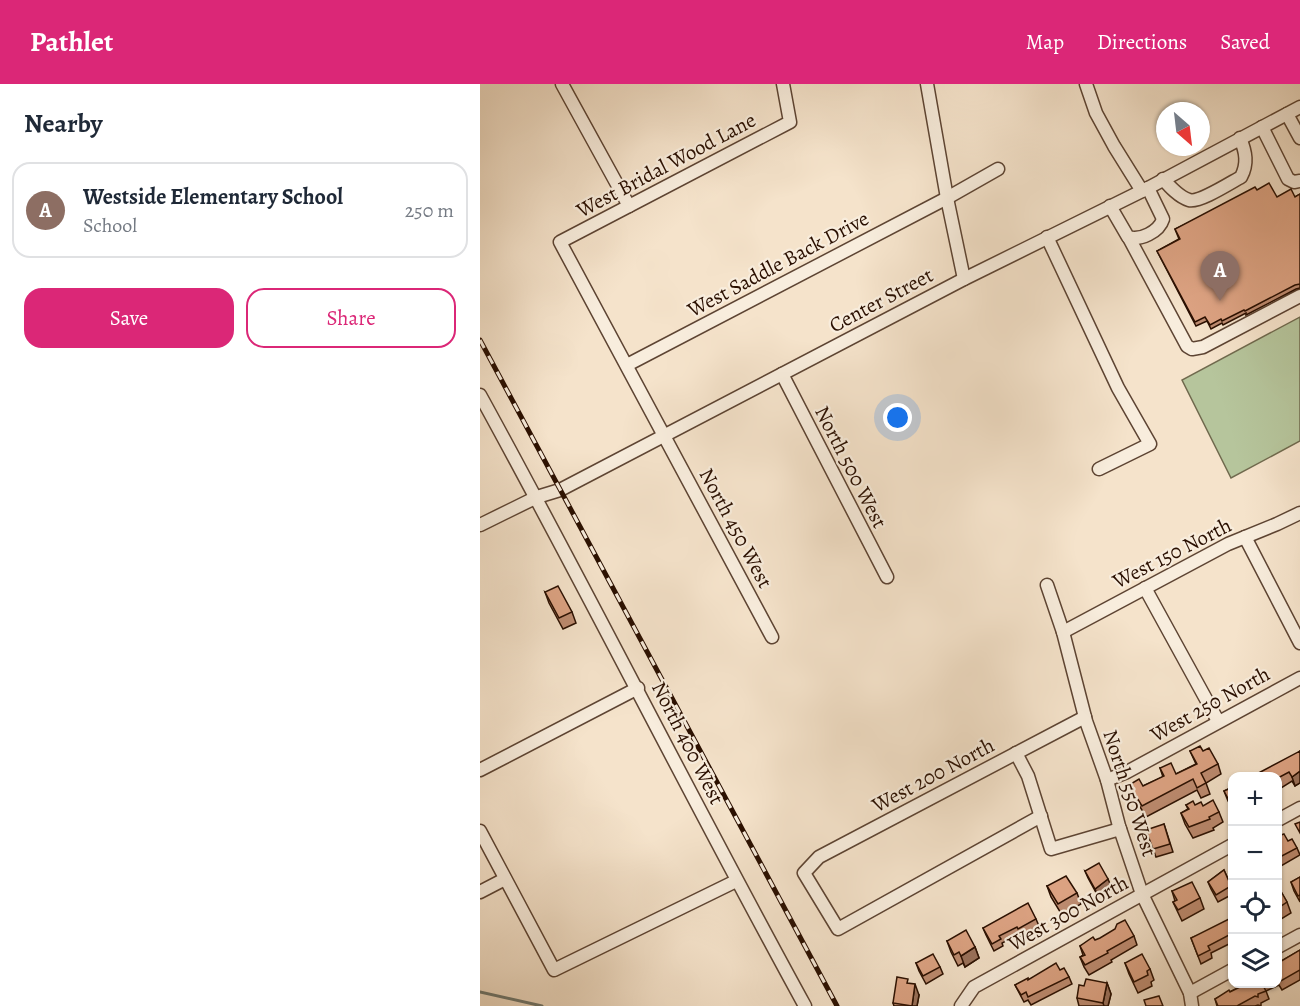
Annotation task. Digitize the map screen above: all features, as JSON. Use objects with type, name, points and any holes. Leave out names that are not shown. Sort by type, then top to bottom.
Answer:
[{"type":"street","points":[[561,84],[629,206]]},
{"type":"street","name":"West Bridal Wood Lane","points":[[560,242],[790,122],[783,84]]},
{"type":"street","points":[[927,84],[964,279]]},
{"type":"street","points":[[1086,84],[1096,113],[1114,146],[1162,214],[1162,224],[1157,229],[1142,237],[1130,238]]},
{"type":"street","name":"Center Street","points":[[480,525],[537,497],[560,490],[666,436],[964,279],[1145,189],[1300,107]]},
{"type":"street","points":[[1287,114],[1300,138]]},
{"type":"street","points":[[1262,127],[1288,179],[1294,183],[1300,182]]},
{"type":"street","points":[[1162,179],[1188,200],[1199,199],[1241,177],[1246,153],[1240,138]]},
{"type":"street","name":"West Saddle Back Drive","points":[[627,365],[947,198],[998,169]]},
{"type":"street","points":[[1110,206],[1130,238],[1187,346],[1191,349],[1203,347],[1300,296]]},
{"type":"street","points":[[1047,237],[1118,388],[1150,444],[1099,469]]},
{"type":"street","name":"North 450 West","points":[[560,242],[772,637]]},
{"type":"street","name":"North 500 West","points":[[782,374],[886,577]]},
{"type":"street","name":"North 400 West","points":[[480,395],[537,497],[736,881],[805,1006]]},
{"type":"street","name":"West 150 North","points":[[1063,632],[1245,537],[1300,513]]},
{"type":"street","points":[[1245,537],[1300,643]]},
{"type":"street","name":"North 550 West","points":[[1047,585],[1063,632],[1085,717],[1142,894],[1190,993],[1192,1006]]},
{"type":"street","points":[[1145,588],[1218,721]]},
{"type":"street","name":"West 250 North","points":[[1107,780],[1128,772],[1300,678]]},
{"type":"street","points":[[480,770],[638,688]]},
{"type":"street","name":"West 200 North","points":[[1041,816],[838,929],[804,873],[819,857],[1085,717]]},
{"type":"street","points":[[1016,753],[1028,776],[1051,849],[1120,829]]},
{"type":"street","points":[[1282,818],[1300,808]]},
{"type":"street","points":[[480,831],[554,970],[736,881]]},
{"type":"street","name":"West 300 North","points":[[961,1006],[974,987],[1228,848]]},
{"type":"street","points":[[480,892],[505,879]]},
{"type":"street","points":[[1282,945],[1300,935]]},
{"type":"street","points":[[1190,993],[1228,973]]},
{"type":"green space","points":[[1300,317],[1300,441],[1231,478],[1182,380]]},
{"type":"building","points":[[1269,183],[1277,197],[1291,189],[1295,197],[1300,194],[1300,284],[1222,321],[1221,319],[1210,325],[1205,317],[1195,322],[1157,251],[1180,239],[1175,229],[1255,187],[1257,190]]},
{"type":"building","points":[[558,586],[572,612],[559,618],[545,592]]},
{"type":"building","points":[[1200,746],[1203,751],[1209,748],[1218,764],[1201,773],[1206,783],[1197,788],[1193,779],[1142,806],[1129,785],[1139,779],[1143,786],[1164,776],[1160,768],[1171,763],[1176,774],[1197,764],[1190,751]]},
{"type":"building","points":[[1300,751],[1300,771],[1292,777],[1289,772],[1282,776],[1282,772],[1260,772]]},
{"type":"building","points":[[1213,800],[1219,812],[1209,817],[1210,819],[1189,827],[1181,813],[1189,809],[1186,805],[1193,801],[1195,805],[1201,802],[1203,806]]},
{"type":"building","points":[[1300,822],[1300,833],[1295,824]]},
{"type":"building","points":[[1164,824],[1170,844],[1153,849],[1147,833],[1150,832],[1149,829]]},
{"type":"building","points":[[1284,834],[1288,841],[1292,839],[1297,848],[1282,856],[1282,835]]},
{"type":"building","points":[[1099,863],[1108,879],[1095,889],[1085,871]]},
{"type":"building","points":[[1224,870],[1228,879],[1228,888],[1216,895],[1208,882]]},
{"type":"building","points":[[1066,876],[1077,893],[1058,904],[1047,886]]},
{"type":"building","points":[[1300,877],[1300,895],[1298,896],[1291,882]]},
{"type":"building","points":[[1192,882],[1200,898],[1178,910],[1173,902],[1177,900],[1172,891]]},
{"type":"building","points":[[1282,893],[1287,902],[1282,905]]},
{"type":"building","points":[[1028,903],[1036,919],[999,936],[1001,939],[992,944],[983,928]]},
{"type":"building","points":[[1125,920],[1134,936],[1085,965],[1080,957],[1085,955],[1080,946],[1093,937],[1095,940],[1100,938]]},
{"type":"building","points":[[1228,920],[1228,936],[1208,946],[1210,950],[1198,956],[1191,938]]},
{"type":"building","points":[[966,930],[975,947],[961,956],[959,952],[954,955],[947,941]]},
{"type":"building","points":[[1300,950],[1300,970],[1282,980],[1282,961]]},
{"type":"building","points":[[933,954],[940,967],[923,976],[916,963]]},
{"type":"building","points":[[1142,954],[1150,969],[1147,971],[1148,975],[1134,982],[1125,963]]},
{"type":"building","points":[[1056,963],[1060,970],[1064,968],[1069,977],[1028,997],[1026,992],[1021,995],[1015,985]]},
{"type":"building","points":[[897,977],[908,979],[907,983],[915,984],[912,1006],[893,1003]]},
{"type":"building","points":[[1086,979],[1107,983],[1103,1003],[1077,998],[1079,985],[1084,986]]},
{"type":"building","points":[[1238,988],[1264,988],[1266,991],[1237,1006],[1218,1006],[1215,999],[1229,990],[1230,992]]},
{"type":"building","points":[[1159,996],[1163,1006],[1146,1006],[1144,1000]]},
{"type":"waterway","points":[[480,992],[542,1006]]},
{"type":"railway","points":[[480,340],[837,1006]]},
{"type":"place","name":"Westside Elementary School","points":[[1220,301]]}]
